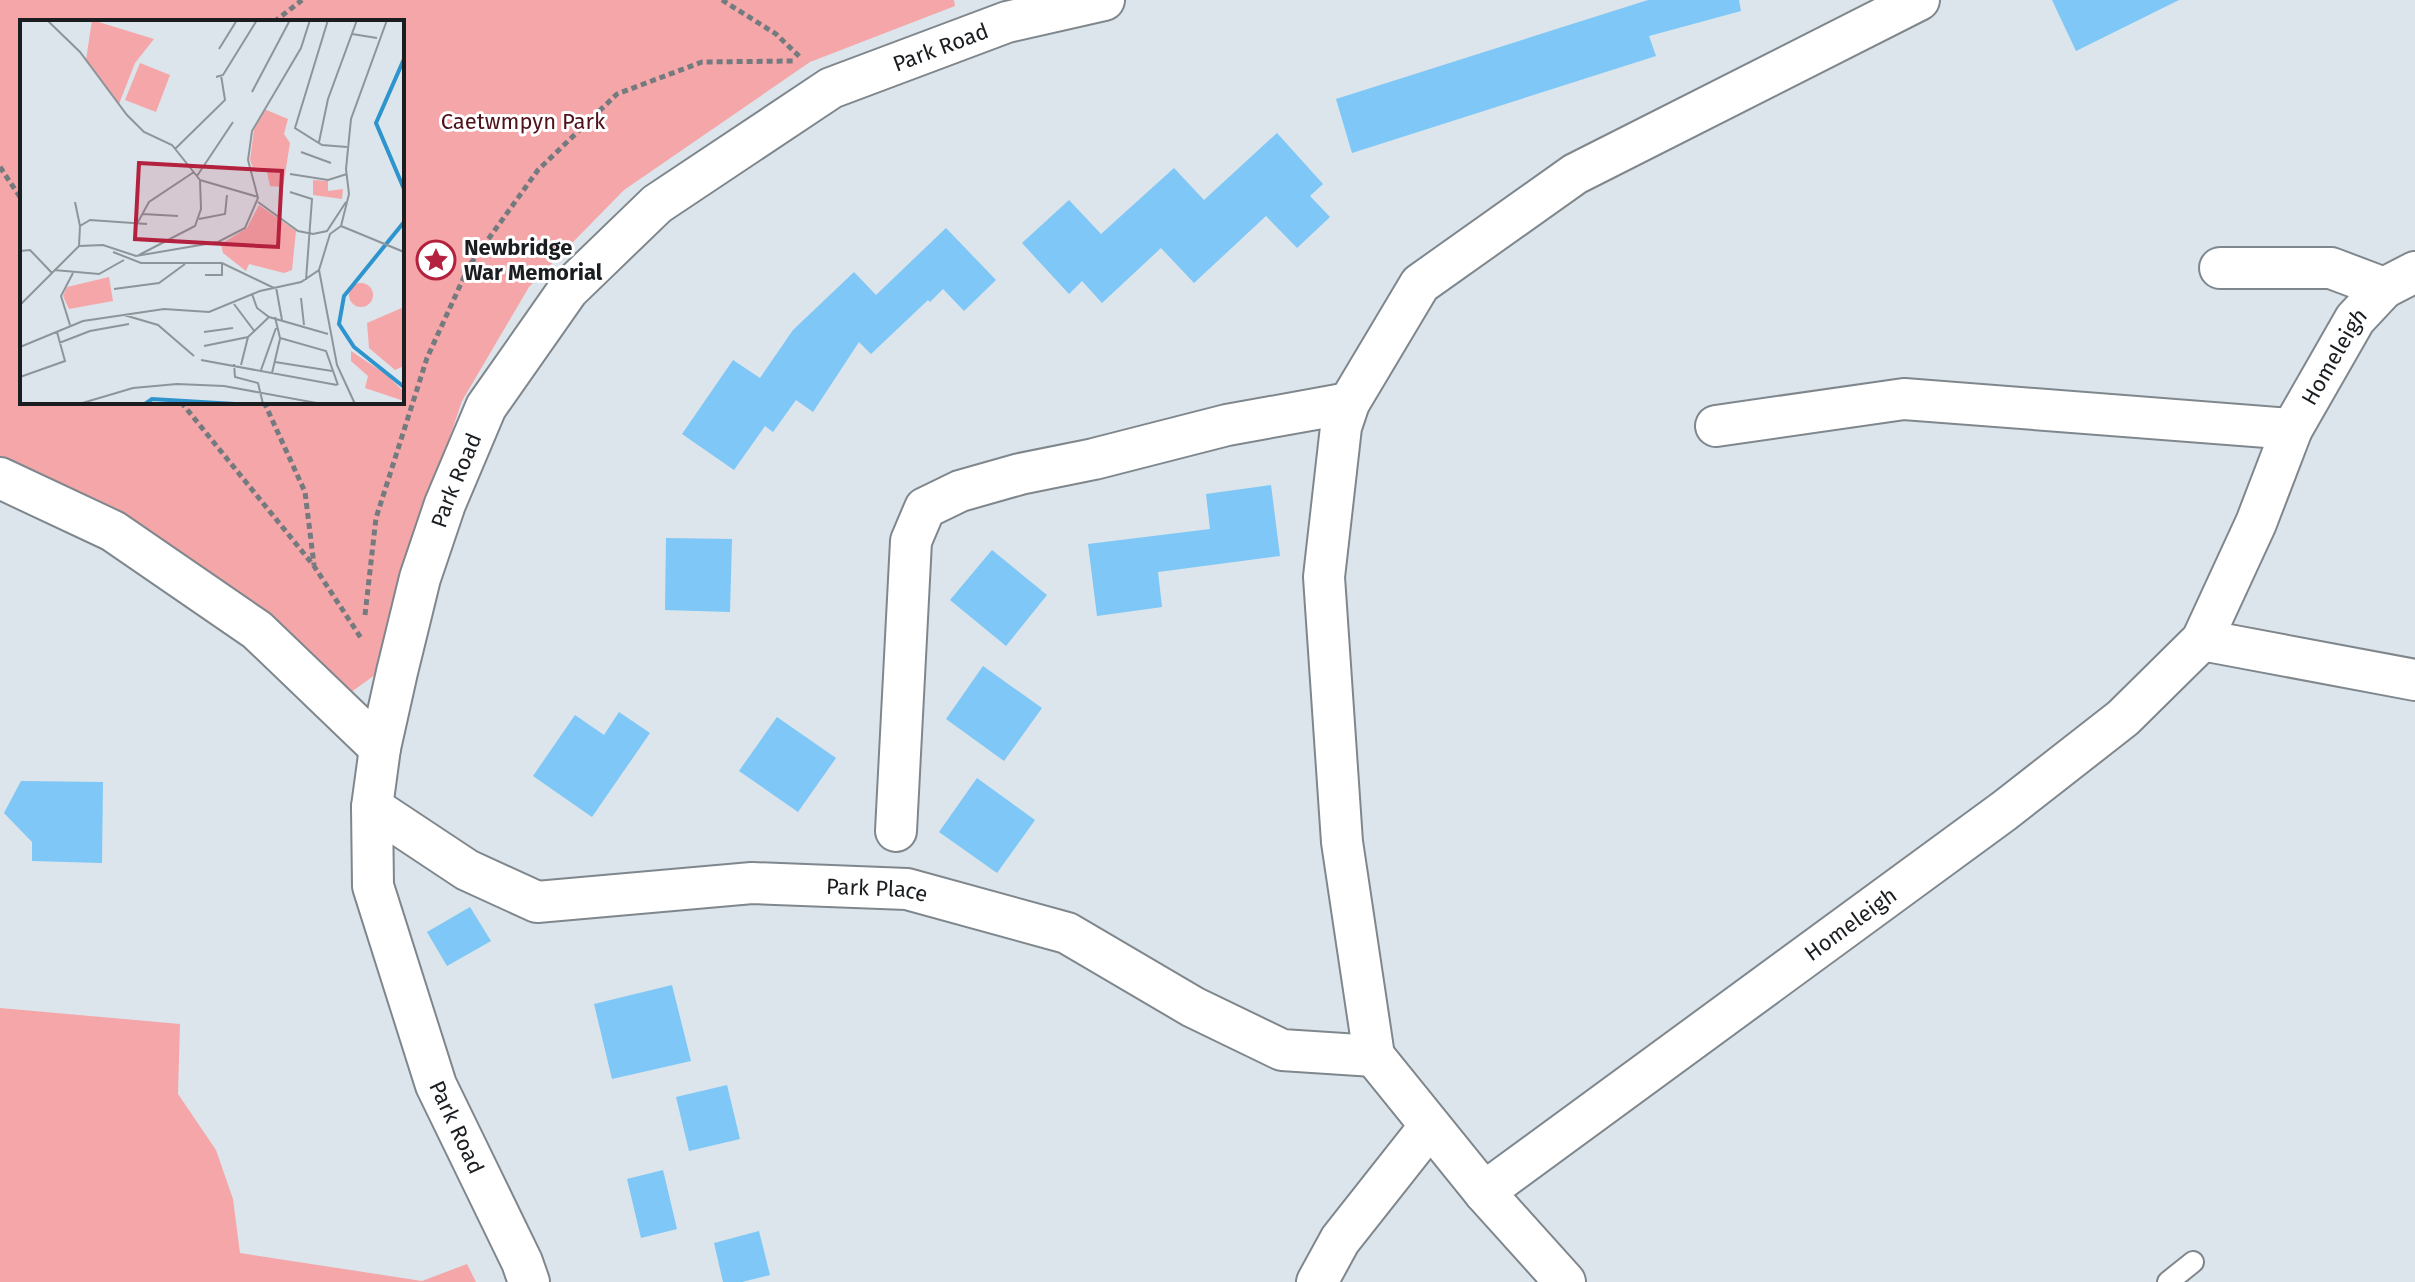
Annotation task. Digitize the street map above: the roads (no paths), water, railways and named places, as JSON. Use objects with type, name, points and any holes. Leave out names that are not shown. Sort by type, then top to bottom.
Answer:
[{"type":"street","name":"Park Road","points":[[529,1282],[436,1085],[373,886],[372,807],[380,748],[420,578],[445,504],[486,407],[568,290],[657,204],[831,88],[1007,22],[1104,0]]},
{"type":"street","points":[[1565,1282],[1484,1192],[1374,1056],[1342,842],[1324,577],[1341,427],[1349,403],[1420,284],[1575,174],[1919,0]]},
{"type":"street","name":"Homeleigh","points":[[2220,268],[2331,268],[2400,280]]},
{"type":"street","name":"Homeleigh","points":[[1484,1192],[2004,811],[2123,718],[2202,640],[2256,523],[2292,429],[2355,319],[2400,280]]},
{"type":"street","name":"Homeleigh","points":[[1716,426],[1904,399],[2292,429]]},
{"type":"street","points":[[896,831],[911,541],[925,508],[960,491],[1020,474],[1094,459],[1227,425],[1349,403]]},
{"type":"street","points":[[0,478],[113,531],[257,630],[380,748]]},
{"type":"street","points":[[2202,640],[2415,680]]},
{"type":"street","name":"Park Place","points":[[372,807],[467,870],[537,902],[752,883],[907,889],[1067,933],[1193,1007],[1282,1050],[1374,1056]]},
{"type":"street","points":[[1317,1282],[1340,1240],[1430,1126]]},
{"type":"lane","points":[[2168,1282],[2193,1262]]},
{"type":"place","name":"Newbridge War Memorial","points":[[436,260]]},
{"type":"park label","name":"Caetwmpyn Park","points":[[523,121]]}]
